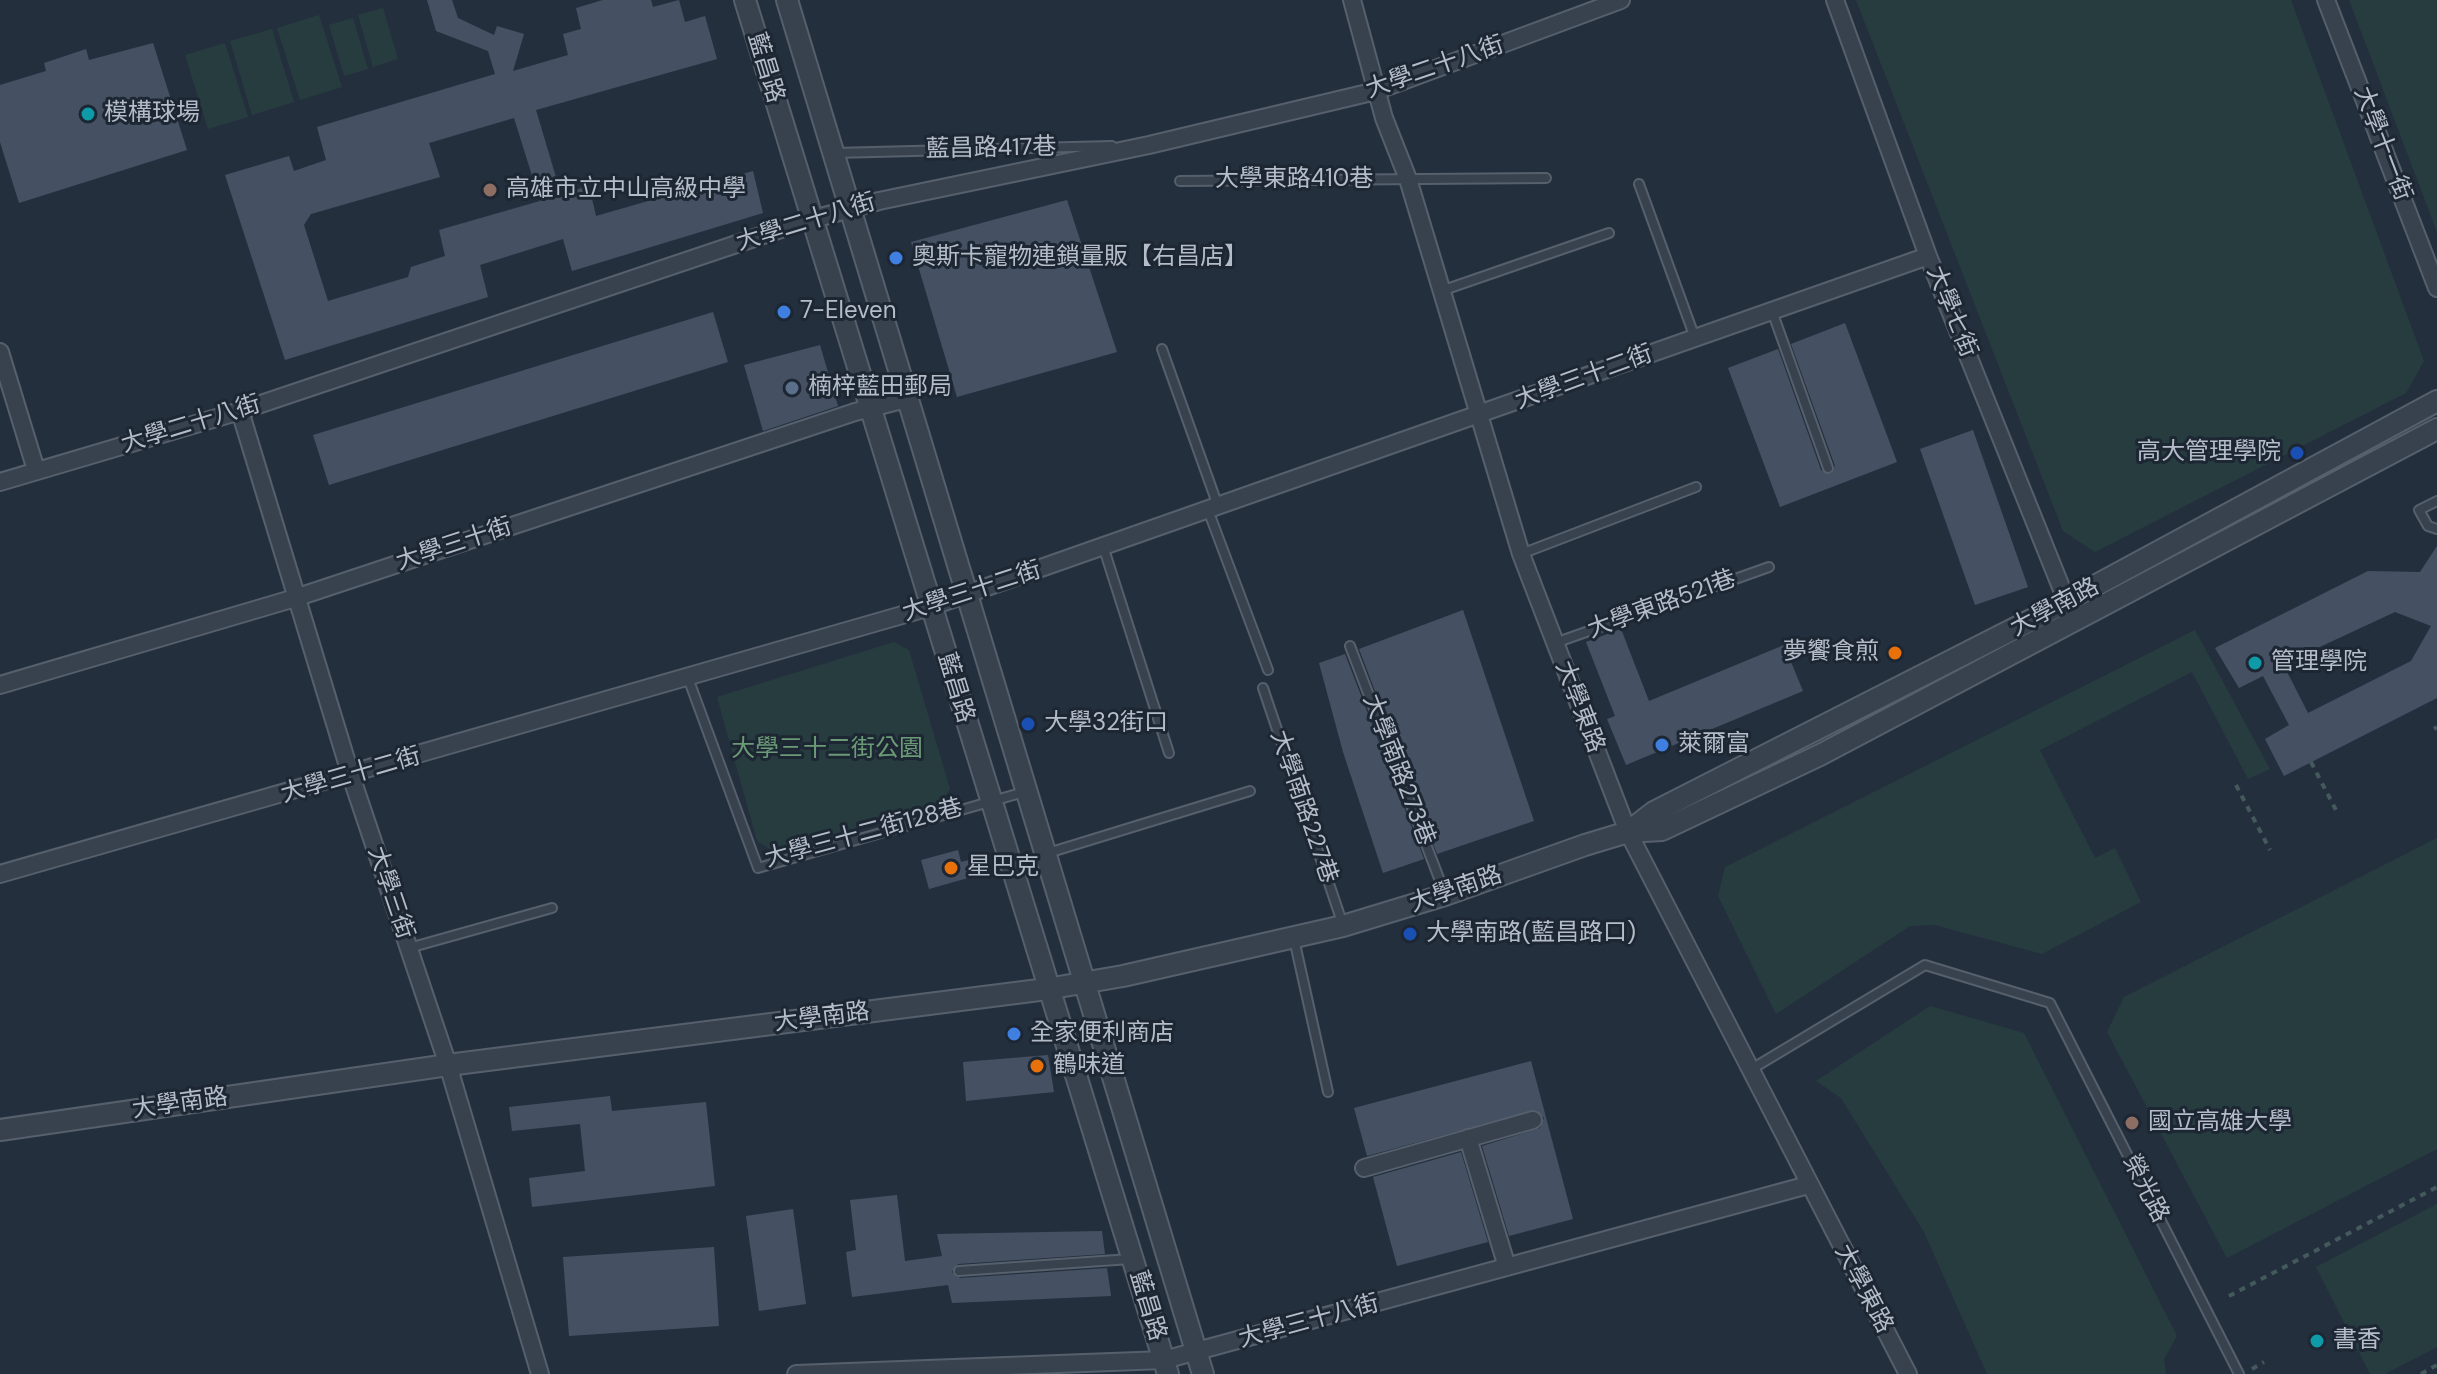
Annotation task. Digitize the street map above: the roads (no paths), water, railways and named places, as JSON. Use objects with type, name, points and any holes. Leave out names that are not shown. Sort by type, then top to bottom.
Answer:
[{"type":"street","name":"藍昌路","points":[[745,0],[1047,989],[1166,1367]]},
{"type":"street","name":"藍昌路","points":[[787,0],[1203,1374]]},
{"type":"street","name":"大學東路","points":[[1352,0],[1376,91],[1408,179],[1521,554],[1628,832],[1908,1374]]},
{"type":"street","name":"大學二十八街","points":[[0,482],[240,411],[811,220],[1376,91],[1621,0]]},
{"type":"street","name":"大學七街","points":[[1835,0],[1928,256],[2071,611]]},
{"type":"street","name":"大學十一街","points":[[2326,0],[2437,288]]},
{"type":"street","name":"大學三十二街","points":[[0,874],[351,776],[966,596],[1928,256]]},
{"type":"street","points":[[0,352],[36,470]]},
{"type":"street","name":"大學三十街","points":[[0,685],[295,598],[869,408],[906,399]]},
{"type":"street","name":"大學南路","points":[[0,1130],[448,1065],[1047,989],[1343,926],[1445,895],[1628,832],[1662,830],[1806,762],[2437,401]]},
{"type":"street","name":"大學三街","points":[[240,411],[351,776],[448,1065],[540,1374]]},
{"type":"street","name":"大學南路","points":[[2071,611],[2437,429]]},
{"type":"street","points":[[1364,1168],[1533,1120]]},
{"type":"street","points":[[1468,1138],[1507,1267]]},
{"type":"street","name":"大學三十八街","points":[[796,1374],[1166,1367],[1197,1353],[1808,1185]]},
{"type":"lane","name":"藍昌路417巷","points":[[833,153],[1149,145]]},
{"type":"lane","name":"大學東路410巷","points":[[1180,181],[1546,178]]},
{"type":"lane","points":[[1639,184],[1695,339]]},
{"type":"lane","points":[[1441,291],[1609,233]]},
{"type":"lane","points":[[1772,311],[1828,468]]},
{"type":"lane","points":[[1162,349],[1268,670]]},
{"type":"lane","points":[[1521,554],[1696,487]]},
{"type":"lane","points":[[2437,501],[2419,510],[2428,526],[2437,529]]},
{"type":"lane","points":[[1103,546],[1169,753]]},
{"type":"lane","name":"大學東路521巷","points":[[1555,643],[1769,567]]},
{"type":"lane","name":"大學南路273巷","points":[[1350,646],[1445,895]]},
{"type":"lane","name":"大學三十二街128巷","points":[[688,678],[758,868],[1025,792]]},
{"type":"lane","name":"大學南路227巷","points":[[1263,688],[1343,926]]},
{"type":"lane","points":[[1044,854],[1250,791]]},
{"type":"lane","points":[[409,948],[552,908]]},
{"type":"lane","points":[[1293,939],[1328,1092]]},
{"type":"lane","name":"榮光路","points":[[1750,1070],[1925,965],[2050,1003],[2239,1374]]},
{"type":"lane","points":[[959,1271],[1132,1259]]},
{"type":"place","name":"模構球場","points":[[88,114]]},
{"type":"place","name":"高雄市立中山高級中學","points":[[490,190]]},
{"type":"place","name":"奧斯卡寵物連鎖量販【右昌店】","points":[[896,258]]},
{"type":"place","name":"7-Eleven","points":[[784,312]]},
{"type":"place","name":"楠梓藍田郵局","points":[[792,388]]},
{"type":"place","name":"高大管理學院","points":[[2297,453]]},
{"type":"place","name":"夢饗食煎","points":[[1895,653]]},
{"type":"place","name":"管理學院","points":[[2255,663]]},
{"type":"place","name":"大學32街口","points":[[1028,724]]},
{"type":"place","name":"萊爾富","points":[[1662,745]]},
{"type":"place","name":"星巴克","points":[[951,868]]},
{"type":"place","name":"大學南路(藍昌路口)","points":[[1410,934]]},
{"type":"place","name":"全家便利商店","points":[[1014,1034]]},
{"type":"place","name":"鶴味道","points":[[1037,1066]]},
{"type":"place","name":"國立高雄大學","points":[[2132,1123]]},
{"type":"place","name":"書香","points":[[2317,1341]]},
{"type":"park label","name":"大學三十二街公園","points":[[827,750]]}]
